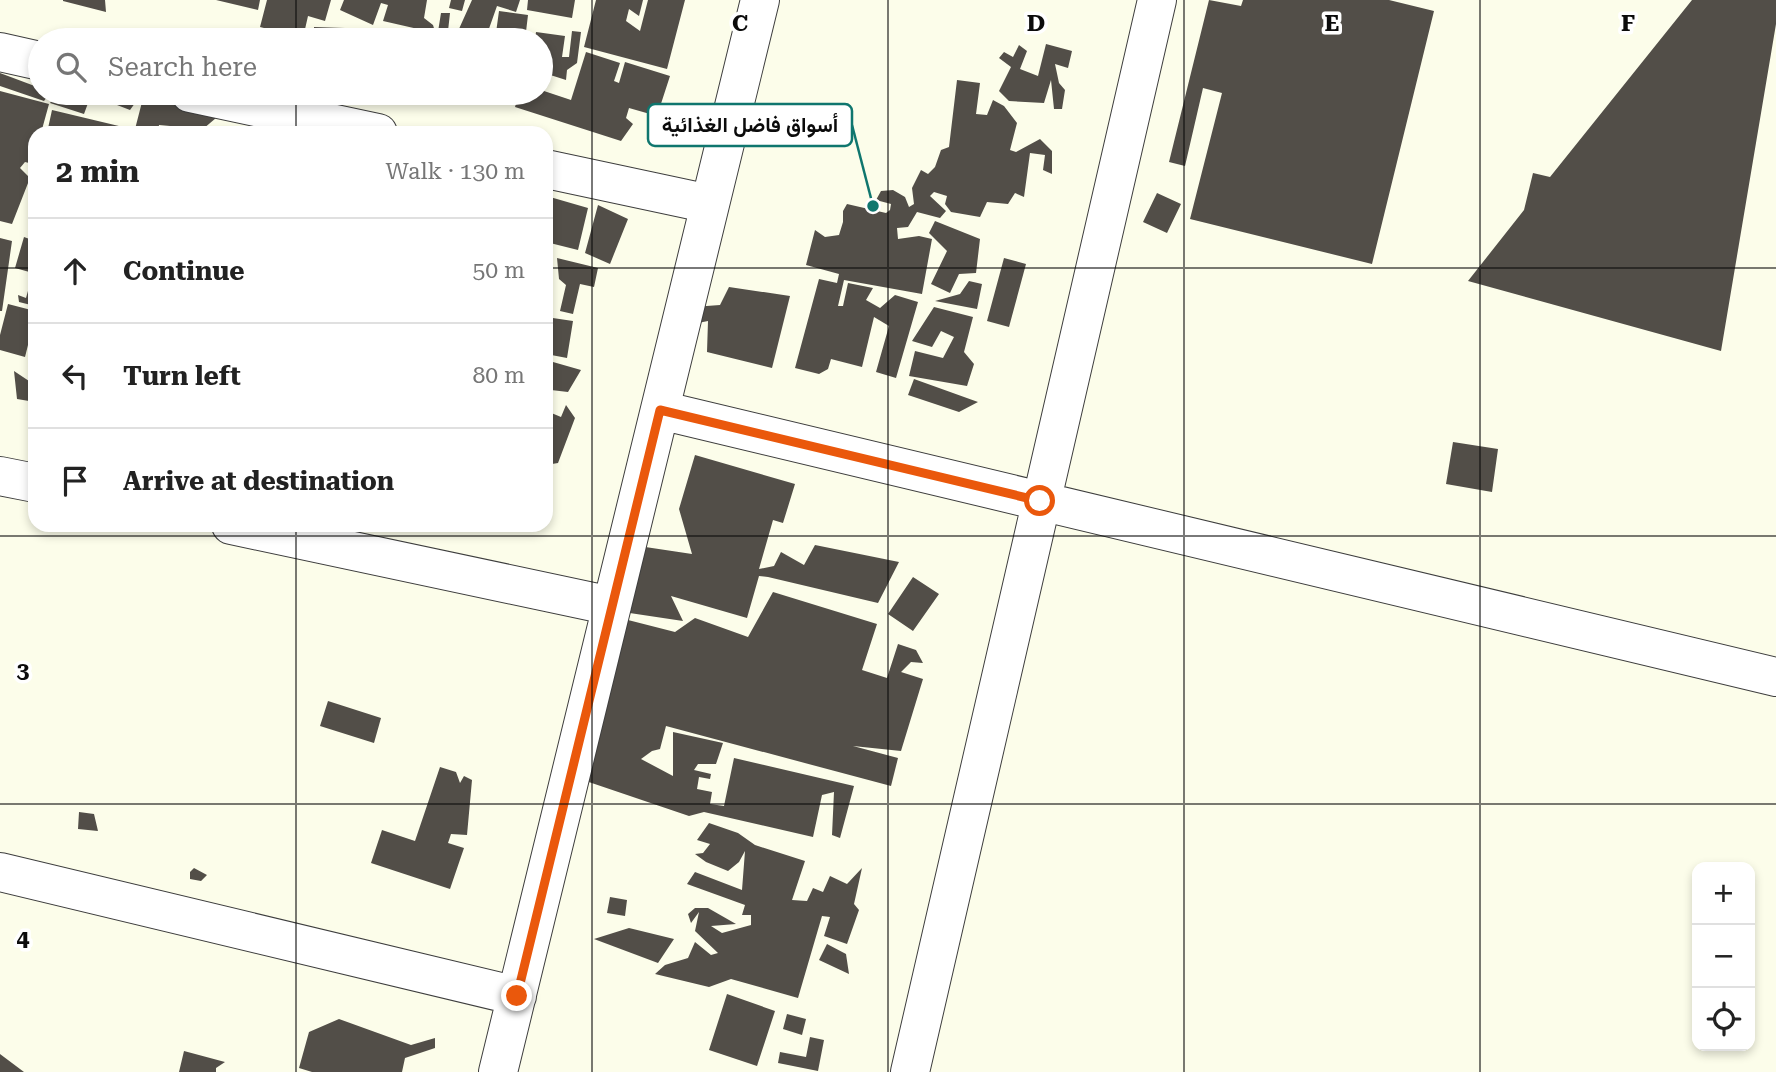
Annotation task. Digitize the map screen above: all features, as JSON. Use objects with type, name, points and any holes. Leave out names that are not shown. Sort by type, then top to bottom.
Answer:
[{"type":"street","points":[[498,1072],[760,0]]},
{"type":"street","points":[[910,1072],[1157,0]]},
{"type":"street","points":[[0,52],[28,58]]},
{"type":"street","points":[[246,105],[345,126]]},
{"type":"street","points":[[553,170],[710,204]]},
{"type":"street","points":[[660,410],[1776,677]]},
{"type":"street","points":[[0,476],[28,482]]},
{"type":"street","points":[[264,532],[612,606]]},
{"type":"street","points":[[0,872],[517,996]]},
{"type":"building","points":[[105,0],[106,12],[63,1]]},
{"type":"building","points":[[216,0],[260,0],[258,10]]},
{"type":"building","points":[[267,0],[331,0],[325,21],[308,16],[305,28],[260,27]]},
{"type":"building","points":[[344,0],[427,0],[424,18],[434,28],[414,28],[383,21],[388,5],[381,3],[373,25],[340,10]]},
{"type":"building","points":[[451,0],[465,0],[462,11],[449,8]]},
{"type":"building","points":[[472,0],[520,0],[516,12],[497,6],[489,28],[459,28]]},
{"type":"building","points":[[528,0],[575,0],[572,18],[527,10]]},
{"type":"building","points":[[596,0],[643,0],[639,16],[629,9],[626,21],[640,31],[648,0],[685,0],[667,69],[584,47]]},
{"type":"building","points":[[1209,0],[1241,6],[1243,0],[1389,0],[1434,11],[1372,264],[1190,219],[1222,93],[1203,88],[1185,166],[1169,162]]},
{"type":"building","points":[[1692,0],[1776,0],[1776,24],[1721,351],[1468,281],[1524,210],[1533,173],[1550,177]]},
{"type":"building","points":[[499,11],[528,15],[526,28],[497,28]]},
{"type":"building","points":[[441,13],[450,13],[448,28],[439,28]]},
{"type":"building","points":[[572,31],[581,32],[577,63],[567,70],[566,80],[553,76],[553,34],[565,36],[562,57],[569,57]]},
{"type":"building","points":[[1046,44],[1072,51],[1068,68],[1055,64],[1059,83],[1065,90],[1062,109],[1054,109],[1051,80],[1044,103],[1009,101],[999,91],[1011,67],[999,58],[1004,52],[1013,57],[1019,45],[1027,51],[1020,69],[1038,76]]},
{"type":"building","points":[[586,52],[620,63],[614,81],[619,83],[625,62],[670,76],[657,116],[629,108],[626,118],[633,124],[621,141],[515,107],[553,105],[553,94],[571,100]]},
{"type":"building","points":[[0,73],[28,84],[28,96],[0,86]]},
{"type":"building","points":[[957,80],[980,83],[976,114],[987,115],[993,100],[1004,106],[1017,123],[1010,150],[1016,152],[1040,139],[1052,151],[1052,174],[1043,170],[1045,155],[1030,153],[1024,197],[1015,193],[1008,204],[987,202],[980,217],[951,212],[945,204],[947,196],[934,192],[930,196],[946,211],[940,218],[917,212],[908,227],[897,228],[898,239],[919,236],[932,239],[922,294],[844,280],[838,306],[843,306],[848,283],[873,288],[866,300],[880,308],[895,295],[918,302],[896,378],[876,372],[889,326],[874,317],[862,367],[831,359],[828,369],[819,374],[795,368],[819,279],[837,283],[839,274],[806,265],[815,230],[825,237],[839,235],[843,211],[847,204],[886,213],[891,204],[876,200],[881,191],[893,190],[905,197],[909,207],[914,204],[912,188],[921,170],[928,174],[935,167],[941,150],[949,147]]},
{"type":"building","points":[[0,91],[28,98],[28,105],[49,105],[43,126],[28,126],[28,163],[25,162],[20,168],[28,176],[28,183],[12,224],[0,221]]},
{"type":"building","points":[[56,105],[87,105],[84,114]]},
{"type":"building","points":[[117,105],[134,105],[130,110]]},
{"type":"building","points":[[141,105],[204,105],[218,108],[216,118],[207,126],[136,126]]},
{"type":"building","points":[[52,110],[119,126],[49,126]]},
{"type":"building","points":[[1157,193],[1181,204],[1167,233],[1143,222]]},
{"type":"building","points":[[553,198],[588,208],[578,250],[553,244]]},
{"type":"building","points":[[598,205],[628,219],[610,264],[585,253]]},
{"type":"building","points":[[935,221],[980,239],[976,273],[959,274],[950,293],[931,284],[947,251],[929,233]]},
{"type":"building","points":[[24,237],[28,238],[28,272],[15,268]]},
{"type":"building","points":[[0,238],[12,241],[2,311],[0,311]]},
{"type":"building","points":[[557,258],[598,268],[594,287],[580,284],[573,314],[560,311],[566,285],[559,279]]},
{"type":"building","points":[[1004,258],[1026,264],[1009,327],[987,321]]},
{"type":"building","points":[[969,281],[982,284],[977,309],[935,301],[960,294]]},
{"type":"building","points":[[729,287],[790,296],[772,368],[707,352],[708,321],[698,323],[693,307],[720,305]]},
{"type":"building","points":[[28,291],[28,304],[19,302],[18,295],[26,298]]},
{"type":"building","points":[[8,304],[28,309],[28,345],[25,357],[0,350],[0,335]]},
{"type":"building","points":[[934,307],[973,317],[964,352],[974,364],[967,386],[909,376],[915,351],[943,358],[954,337],[941,331],[932,347],[912,341]]},
{"type":"building","points":[[553,318],[573,321],[567,358],[553,355]]},
{"type":"building","points":[[553,362],[581,370],[568,392],[553,390]]},
{"type":"building","points":[[14,371],[28,380],[28,401],[17,399]]},
{"type":"building","points":[[914,379],[978,402],[959,412],[908,395]]},
{"type":"building","points":[[566,405],[575,418],[558,463],[553,464],[553,414],[561,417]]},
{"type":"building","points":[[1453,442],[1498,449],[1492,492],[1446,484]]},
{"type":"building","points":[[695,455],[795,484],[783,523],[773,520],[759,569],[774,566],[781,552],[804,565],[815,545],[899,562],[878,603],[759,576],[747,618],[671,596],[683,621],[623,612],[632,545],[692,554],[679,509]]},
{"type":"building","points":[[913,577],[939,594],[913,631],[888,614]]},
{"type":"building","points":[[773,592],[877,624],[862,670],[887,678],[898,644],[916,650],[923,663],[911,662],[901,672],[923,679],[901,751],[853,746],[898,758],[891,786],[666,726],[660,749],[641,759],[673,776],[673,732],[723,743],[716,764],[698,764],[694,770],[711,774],[710,779],[699,777],[697,789],[712,792],[710,804],[724,806],[734,758],[854,786],[840,838],[832,835],[834,792],[822,795],[813,837],[704,812],[689,816],[577,778],[628,620],[675,632],[695,618],[748,637]]},
{"type":"building","points":[[328,701],[381,718],[374,743],[320,726]]},
{"type":"building","points":[[440,767],[456,772],[460,783],[464,776],[472,780],[467,835],[451,834],[448,843],[464,848],[450,889],[371,863],[382,830],[415,841]]},
{"type":"building","points":[[79,812],[94,814],[98,831],[78,829]]},
{"type":"building","points":[[709,823],[738,833],[755,845],[805,861],[792,900],[807,901],[813,888],[823,892],[830,876],[847,884],[862,868],[854,904],[859,910],[847,944],[824,936],[830,917],[822,916],[798,998],[731,979],[709,987],[655,974],[665,965],[688,958],[695,942],[711,955],[718,953],[695,931],[699,912],[691,923],[688,914],[695,908],[708,908],[736,924],[711,926],[722,933],[751,925],[751,915],[742,915],[745,905],[687,884],[695,872],[742,890],[745,851],[739,862],[728,871],[695,854],[703,853],[710,844],[697,840]]},
{"type":"building","points":[[194,868],[207,875],[201,881],[190,879],[190,872]]},
{"type":"building","points":[[610,897],[627,900],[625,916],[607,913]]},
{"type":"building","points":[[629,928],[674,939],[658,963],[594,939]]},
{"type":"building","points":[[827,944],[846,954],[849,974],[819,960]]},
{"type":"building","points":[[727,994],[775,1011],[757,1066],[709,1050]]},
{"type":"building","points":[[787,1014],[806,1019],[802,1035],[783,1029]]},
{"type":"building","points":[[339,1019],[411,1045],[435,1038],[435,1048],[405,1058],[402,1072],[312,1072],[299,1068],[309,1032]]},
{"type":"building","points":[[810,1037],[824,1040],[818,1071],[778,1063],[780,1052],[806,1057]]},
{"type":"building","points":[[184,1051],[225,1062],[216,1068],[216,1072],[179,1072]]},
{"type":"building","points":[[0,1054],[24,1072],[0,1072]]},
{"type":"place","name":"أسواق فاضل الغذائية","points":[[873,206]]},
{"type":"route","points":[[517,996],[660,410],[1040,501]]}]
